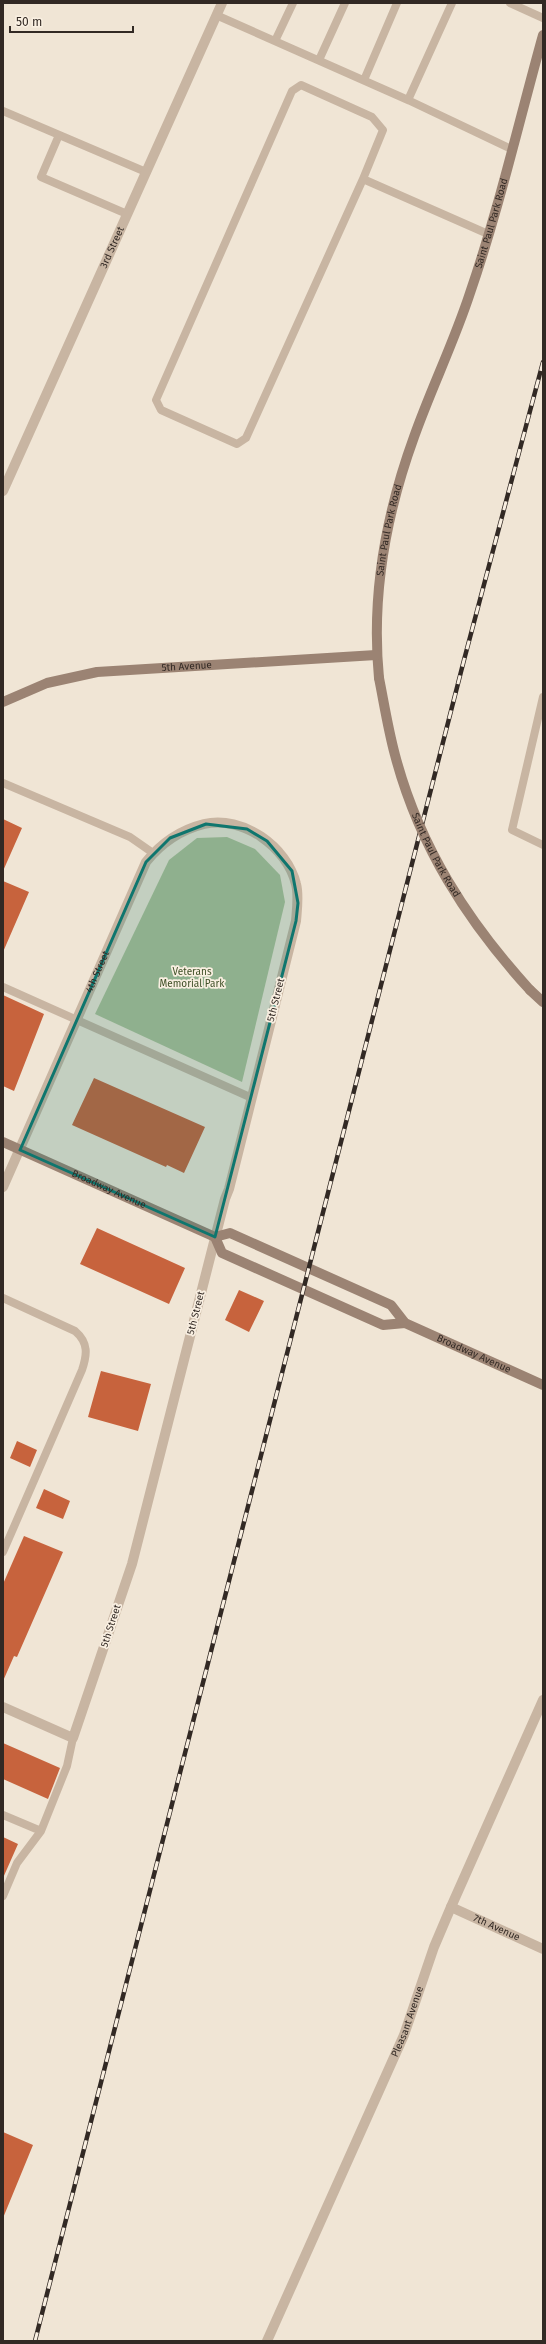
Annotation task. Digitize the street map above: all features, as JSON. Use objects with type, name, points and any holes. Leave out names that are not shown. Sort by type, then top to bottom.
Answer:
[{"type":"street","name":"3rd Street","points":[[3,491],[222,3]]},
{"type":"street","name":"Saint Paul Park Road","points":[[543,35],[488,234],[468,300],[414,436],[397,487],[390,516],[378,588],[376,655],[390,735],[403,783],[432,854],[487,941],[530,990],[543,1002]]},
{"type":"street","name":"5th Avenue","points":[[3,702],[47,683],[97,672],[376,655]]},
{"type":"street","name":"4th Street","points":[[3,1187],[146,862],[153,853],[170,838],[206,824],[228,824],[247,829]]},
{"type":"street","name":"5th Street","points":[[74,1738],[132,1564],[296,921],[298,903],[297,886],[292,870],[282,855],[267,841],[247,829]]},
{"type":"street","name":"Broadway Avenue","points":[[3,1142],[215,1237],[222,1253],[383,1325],[405,1323]]},
{"type":"street","name":"Broadway Avenue","points":[[215,1237],[230,1232],[391,1305],[405,1323],[543,1385]]},
{"type":"street","name":"Pleasant Avenue","points":[[267,2341],[404,2035],[434,1947],[543,1700]]},
{"type":"street","points":[[3,1707],[74,1738]]},
{"type":"street","name":"7th Avenue","points":[[451,1907],[543,1949]]},
{"type":"lane","points":[[276,41],[293,3]]},
{"type":"lane","points":[[319,60],[345,3]]},
{"type":"lane","points":[[364,80],[397,3]]},
{"type":"lane","points":[[408,100],[452,3]]},
{"type":"lane","points":[[510,3],[543,18]]},
{"type":"lane","points":[[216,15],[364,80],[511,149]]},
{"type":"lane","points":[[301,85],[372,117],[383,130],[363,179],[246,438],[237,444],[162,410],[156,400],[292,91],[301,85]]},
{"type":"lane","points":[[3,111],[146,172]]},
{"type":"lane","points":[[59,135],[41,177],[127,214]]},
{"type":"lane","points":[[363,179],[488,234]]},
{"type":"lane","points":[[543,697],[512,830],[543,845]]},
{"type":"lane","points":[[3,783],[130,838],[153,853]]},
{"type":"lane","points":[[3,987],[78,1019],[252,1098]]},
{"type":"lane","points":[[3,1298],[68,1327],[80,1335],[86,1346],[82,1370],[3,1552]]},
{"type":"lane","points":[[3,1896],[17,1863],[41,1831],[67,1766],[74,1738]]},
{"type":"lane","points":[[3,1815],[41,1831]]},
{"type":"highlighted area","points":[[206,824],[247,829],[267,841],[292,871],[298,903],[296,921],[215,1237],[20,1150],[146,862],[170,838]]},
{"type":"green space","name":"Veterans Memorial Park","points":[[227,837],[255,849],[280,875],[285,902],[242,1082],[95,1014],[169,860],[197,838]]},
{"type":"building","points":[[3,819],[22,828],[3,871]]},
{"type":"building","points":[[3,881],[29,892],[3,952]]},
{"type":"building","points":[[3,995],[44,1014],[14,1091],[3,1086]]},
{"type":"building","points":[[94,1078],[205,1127],[184,1173],[167,1165],[166,1167],[72,1125]]},
{"type":"building","points":[[97,1228],[185,1268],[169,1304],[80,1264]]},
{"type":"building","points":[[239,1290],[264,1301],[249,1332],[225,1320]]},
{"type":"building","points":[[101,1371],[151,1384],[138,1431],[88,1417]]},
{"type":"building","points":[[17,1441],[37,1450],[30,1467],[10,1458]]},
{"type":"building","points":[[44,1489],[70,1501],[63,1519],[36,1508]]},
{"type":"building","points":[[24,1536],[63,1552],[17,1657],[14,1656],[3,1681],[3,1584]]},
{"type":"building","points":[[3,1743],[60,1768],[48,1799],[3,1779]]},
{"type":"building","points":[[3,1837],[18,1844],[3,1878]]},
{"type":"building","points":[[3,2132],[33,2145],[3,2218]]},
{"type":"railway","points":[[35,2341],[464,660],[543,362]]}]
